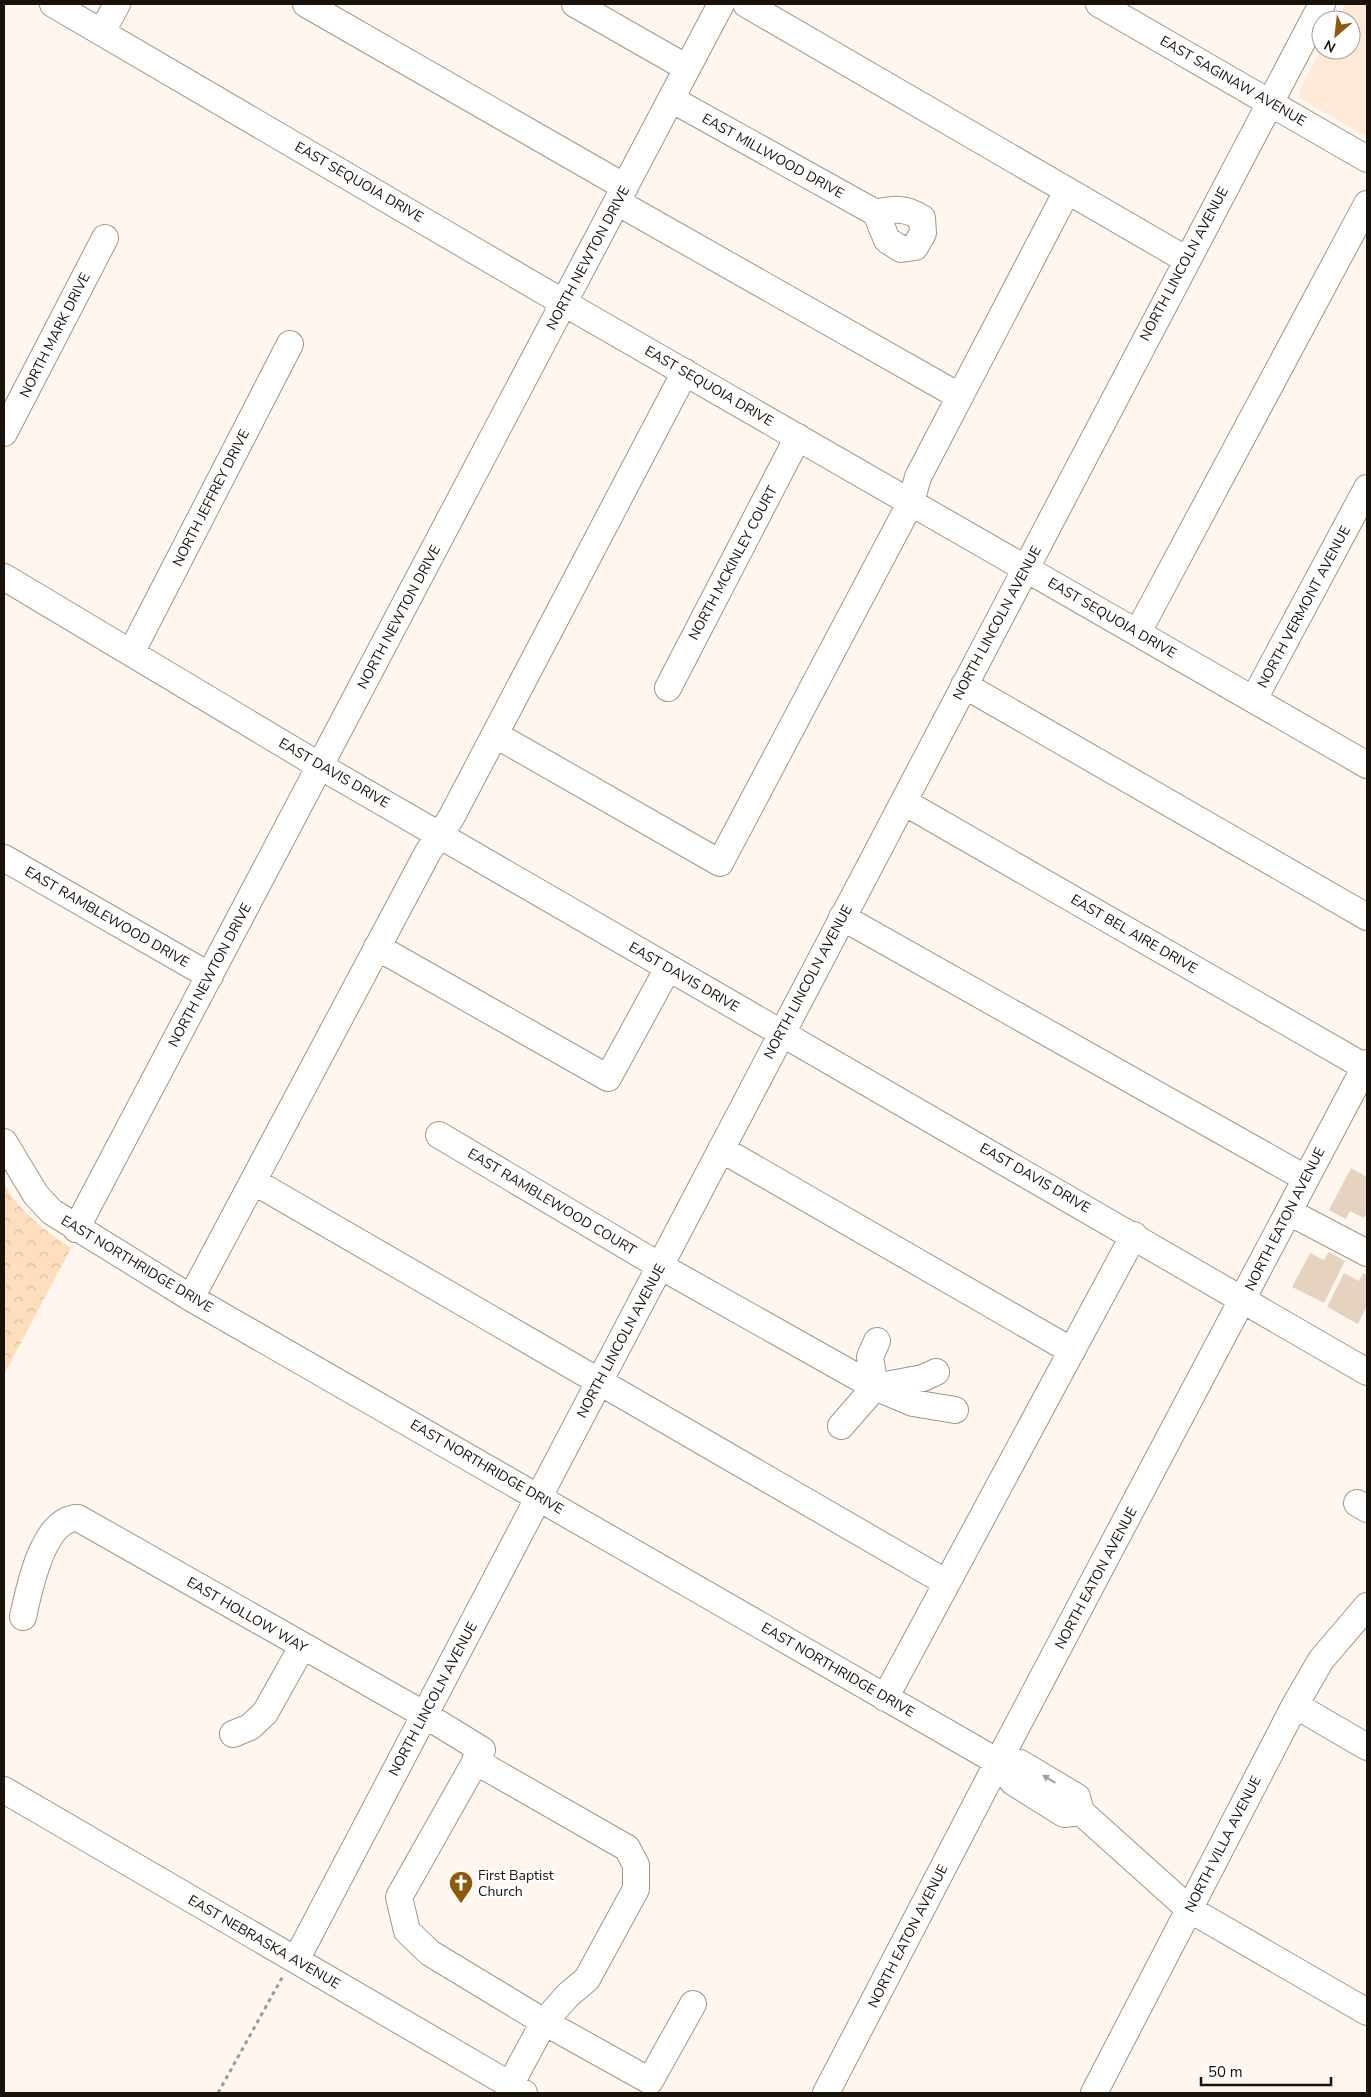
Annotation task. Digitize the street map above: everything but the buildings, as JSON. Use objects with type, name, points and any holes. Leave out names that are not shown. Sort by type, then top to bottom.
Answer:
[{"type":"street","name":"EAST SEQUOIA DRIVE","points":[[52,4],[564,303],[1367,765]]},
{"type":"street","points":[[102,32],[117,4]]},
{"type":"street","points":[[306,4],[959,396]]},
{"type":"street","points":[[575,4],[687,68]]},
{"type":"street","name":"NORTH NEWTON DRIVE","points":[[76,1228],[721,4]]},
{"type":"street","points":[[746,4],[1187,260]]},
{"type":"street","name":"EAST SAGINAW AVENUE","points":[[1099,4],[1367,159]]},
{"type":"street","name":"NORTH LINCOLN AVENUE","points":[[295,1959],[425,1715],[720,1148],[904,802],[1322,4]]},
{"type":"street","name":"EAST MILLWOOD DRIVE","points":[[671,99],[876,213]]},
{"type":"street","points":[[496,735],[720,863],[911,502],[918,477],[1068,191]]},
{"type":"street","points":[[1138,632],[1367,204]]},
{"type":"street","name":"NORTH MARK DRIVE","points":[[4,433],[105,238]]},
{"type":"street","name":"NORTH JEFFREY DRIVE","points":[[131,653],[290,344]]},
{"type":"street","points":[[192,1298],[428,852],[451,818],[496,735],[685,372]]},
{"type":"street","name":"NORTH MCKINLEY COURT","points":[[668,688],[798,437]]},
{"type":"street","name":"NORTH VERMONT AVENUE","points":[[1254,700],[1367,488]]},
{"type":"street","name":"EAST DAVIS DRIVE","points":[[4,577],[320,766],[1134,1235],[1367,1372]]},
{"type":"street","points":[[964,685],[1367,917]]},
{"type":"street","name":"EAST BEL AIRE DRIVE","points":[[904,802],[1366,1069]]},
{"type":"street","name":"EAST RAMBLEWOOD DRIVE","points":[[4,858],[210,976]]},
{"type":"street","points":[[842,916],[1305,1178]]},
{"type":"street","points":[[377,947],[608,1078],[668,968]]},
{"type":"street","name":"NORTH EATON AVENUE","points":[[826,2093],[998,1762],[1243,1300],[1305,1178],[1366,1069]]},
{"type":"street","name":"EAST RAMBLEWOOD COURT","points":[[439,1135],[660,1266],[875,1387],[913,1403],[955,1410]]},
{"type":"street","name":"EAST NORTHRIDGE DRIVE","points":[[4,1142],[36,1195],[52,1212],[76,1228],[192,1298],[998,1762],[1020,1763],[1050,1779],[1077,1798],[1081,1812],[1189,1909],[1367,2012]]},
{"type":"street","points":[[720,1148],[1072,1351]]},
{"type":"street","points":[[253,1181],[947,1583]]},
{"type":"street","points":[[1289,1212],[1367,1253]]},
{"type":"street","points":[[885,1698],[1134,1235]]},
{"type":"street","points":[[875,1387],[870,1357],[877,1341]]},
{"type":"street","points":[[841,1426],[875,1387],[923,1378],[936,1372]]},
{"type":"street","name":"EAST HOLLOW WAY","points":[[22,1617],[31,1581],[41,1553],[60,1524],[69,1518],[78,1518],[302,1647],[425,1715],[482,1750],[475,1760]]},
{"type":"street","name":"NORTH VILLA AVENUE","points":[[1094,2093],[1295,1705],[1321,1660],[1367,1606]]},
{"type":"street","points":[[233,1734],[250,1726],[265,1713],[302,1647]]},
{"type":"street","points":[[1295,1705],[1367,1747]]},
{"type":"street","points":[[517,2089],[544,2022],[568,1995],[587,1979],[636,1889],[636,1865],[627,1848],[475,1760],[398,1897],[407,1931],[430,1953],[544,2022],[650,2082],[693,2004]]},
{"type":"street","name":"EAST NEBRASKA AVENUE","points":[[4,1790],[517,2089]]},
{"type":"path","points":[[218,2093],[295,1959]]},
{"type":"shaded area","points":[[1345,4],[1367,4],[1367,137],[1301,99],[1299,91],[1315,60],[1361,60],[1361,10],[1342,10]]},
{"type":"green space","points":[[4,1184],[17,1203],[33,1220],[71,1248],[4,1375]]},
{"type":"place","name":"First Baptist Church","points":[[461,1904]]}]
